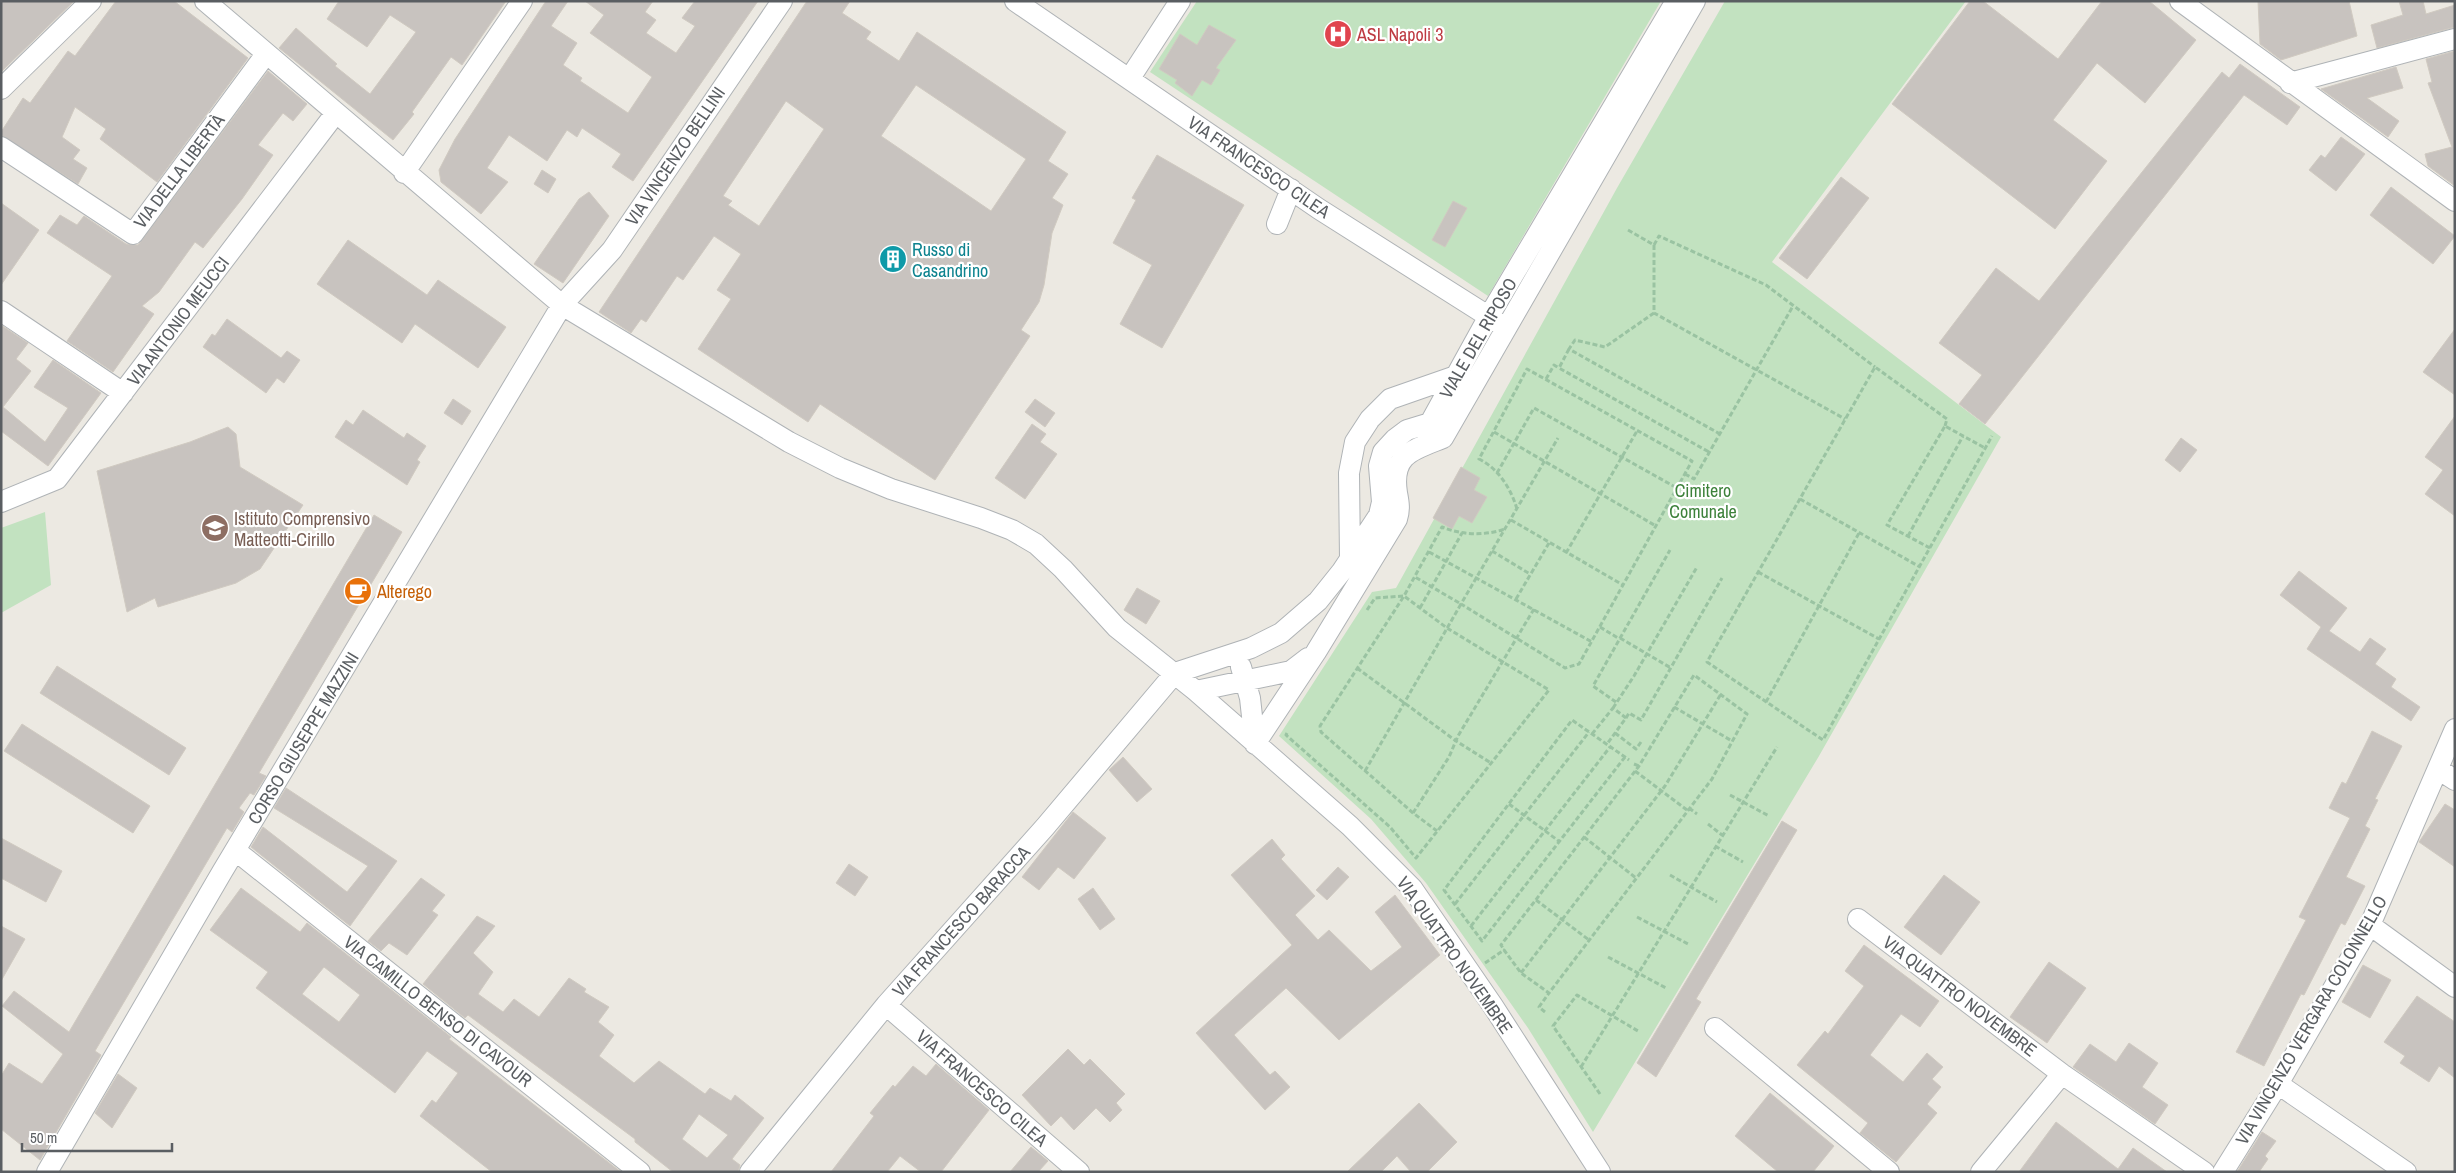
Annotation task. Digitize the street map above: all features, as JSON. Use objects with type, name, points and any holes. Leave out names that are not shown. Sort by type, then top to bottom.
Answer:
[{"type":"street","points":[[1,89],[91,1]]},
{"type":"street","points":[[205,1],[404,173],[562,306],[789,442],[840,468],[891,489],[981,518],[1036,544],[1063,569],[1117,628],[1196,690]]},
{"type":"street","points":[[404,173],[522,1]]},
{"type":"street","name":"VIA VINCENZO BELLINI","points":[[562,306],[612,250],[782,1]]},
{"type":"street","name":"VIA FRANCESCO CILEA","points":[[1016,1],[1291,190],[1507,328]]},
{"type":"street","points":[[1130,78],[1180,1]]},
{"type":"street","name":"VIALE DEL RIPOSO","points":[[1175,673],[1232,654],[1281,633],[1318,601],[1350,559],[1379,515],[1382,502],[1379,466],[1383,452],[1395,439],[1408,430],[1430,423],[1489,316],[1676,1]]},
{"type":"street","name":"VIALE DEL RIPOSO","points":[[1256,744],[1316,652],[1397,519],[1400,511],[1396,478],[1400,463],[1411,450],[1443,438],[1695,1]]},
{"type":"street","points":[[2180,1],[2290,83],[2455,201]]},
{"type":"street","points":[[2290,83],[2455,39]]},
{"type":"street","name":"VIA DELLA LIBERTÀ","points":[[1,147],[133,234],[266,54]]},
{"type":"street","name":"VIA ANTONIO MEUCCI","points":[[1,502],[57,480],[335,114]]},
{"type":"street","points":[[1277,224],[1291,190]]},
{"type":"street","name":"CORSO GIUSEPPE MAZZINI","points":[[47,1172],[236,851],[562,306]]},
{"type":"street","points":[[1,311],[123,393]]},
{"type":"street","points":[[1350,559],[1349,474],[1355,442],[1370,419],[1390,399],[1456,376]]},
{"type":"street","name":"VIALE DEL RIPOSO","points":[[1266,641],[1254,652],[1253,662],[1259,672],[1271,675]]},
{"type":"street","name":"VIALE DEL RIPOSO","points":[[1196,690],[1290,671],[1316,652]]},
{"type":"street","points":[[1232,654],[1238,661],[1250,698],[1256,744]]},
{"type":"street","name":"VIA FRANCESCO BARACCA","points":[[750,1172],[826,1076],[886,1005],[1045,827],[1175,673]]},
{"type":"street","name":"VIA QUATTRO NOVEMBRE","points":[[1196,690],[1350,826],[1412,888],[1493,1006],[1600,1172]]},
{"type":"street","name":"VIA VINCENZO VERGARA COLONNELLO","points":[[2223,1172],[2278,1084],[2370,924],[2455,729]]},
{"type":"street","points":[[2438,769],[2455,780]]},
{"type":"street","name":"VIA CAMILLO BENSO DI CAVOUR","points":[[236,851],[640,1172]]},
{"type":"street","name":"VIA QUATTRO NOVEMBRE","points":[[1858,919],[2062,1074],[2204,1172]]},
{"type":"street","points":[[2370,924],[2455,987]]},
{"type":"street","name":"VIA FRANCESCO CILEA","points":[[886,1005],[1079,1172]]},
{"type":"street","points":[[1715,1028],[1889,1172]]},
{"type":"street","points":[[1981,1172],[2062,1074]]},
{"type":"street","points":[[2278,1084],[2406,1172]]},
{"type":"path","points":[[1628,230],[1654,245]]},
{"type":"path","points":[[1654,313],[1654,245],[1659,236],[1766,285],[1947,419],[1945,426],[1887,524],[1930,548]]},
{"type":"path","points":[[1685,474],[1694,479],[1793,306]]},
{"type":"path","points":[[1559,368],[1574,340],[1605,347],[1654,313]]},
{"type":"path","points":[[1654,313],[1845,419]]},
{"type":"path","points":[[1569,349],[1720,434]]},
{"type":"path","points":[[1546,379],[1554,365],[1709,452]]},
{"type":"path","points":[[1875,367],[1708,662],[1823,740],[1992,436]]},
{"type":"path","points":[[1415,577],[1566,668],[1579,664],[1692,461],[1527,368],[1479,460],[1497,472],[1512,494],[1517,509]]},
{"type":"path","points":[[1497,472],[1534,408],[1677,488]]},
{"type":"path","points":[[1945,426],[1985,448]]},
{"type":"path","points":[[1566,553],[1637,431]]},
{"type":"path","points":[[1494,432],[1656,526]]},
{"type":"path","points":[[1908,536],[1963,436]]},
{"type":"path","points":[[1365,771],[1558,438]]},
{"type":"path","points":[[1800,498],[1920,566]]},
{"type":"path","points":[[1510,520],[1623,585]]},
{"type":"path","points":[[1437,831],[1413,813],[1321,732],[1320,726],[1404,596],[1442,527],[1455,532],[1496,533],[1505,530]]},
{"type":"path","points":[[1420,608],[1462,532]]},
{"type":"path","points":[[1766,702],[1859,532]]},
{"type":"path","points":[[1516,599],[1549,543]]},
{"type":"path","points":[[1616,702],[1592,686],[1670,550]]},
{"type":"path","points":[[1429,552],[1592,642]]},
{"type":"path","points":[[1492,552],[1530,574]]},
{"type":"path","points":[[1455,904],[1524,815],[1613,708],[1647,654],[1697,567]]},
{"type":"path","points":[[1758,572],[1879,639]]},
{"type":"path","points":[[1471,926],[1609,746],[1615,733],[1629,713],[1641,720],[1722,578]]},
{"type":"path","points":[[1291,727],[1286,735],[1390,827],[1416,858],[1549,690],[1447,628],[1404,596],[1375,598],[1364,614]]},
{"type":"path","points":[[1413,813],[1449,757],[1456,741],[1534,610]]},
{"type":"path","points":[[1600,627],[1671,668]]},
{"type":"path","points":[[1357,668],[1456,741],[1491,763]]},
{"type":"path","points":[[1545,1012],[1539,1007],[1712,779],[1747,714],[1694,674],[1639,766],[1501,945],[1521,973],[1549,993]]},
{"type":"path","points":[[1521,973],[1662,791],[1721,694]]},
{"type":"path","points":[[1674,707],[1732,741]]},
{"type":"path","points":[[1613,708],[1626,718]]},
{"type":"path","points":[[1625,757],[1482,941],[1444,890],[1572,720],[1630,760]]},
{"type":"path","points":[[1615,733],[1636,749],[1641,742]]},
{"type":"path","points":[[1581,1068],[1777,747]]},
{"type":"path","points":[[1634,764],[1639,766]]},
{"type":"path","points":[[1635,771],[1697,814]]},
{"type":"path","points":[[1730,795],[1769,816]]},
{"type":"path","points":[[1509,804],[1560,842]]},
{"type":"path","points":[[1708,824],[1722,835]]},
{"type":"path","points":[[1584,837],[1636,878]]},
{"type":"path","points":[[1715,846],[1743,862]]},
{"type":"path","points":[[1670,875],[1717,902]]},
{"type":"path","points":[[1536,900],[1589,940]]},
{"type":"path","points":[[1637,917],[1690,945]]},
{"type":"path","points":[[1486,962],[1504,950]]},
{"type":"path","points":[[1608,957],[1666,988]]},
{"type":"path","points":[[1600,1094],[1553,1026],[1577,995],[1638,1031]]},
{"type":"green space","points":[[1197,1],[1661,1],[1488,296],[1150,72]]},
{"type":"green space","name":"Cimitero Comunale","points":[[1725,1],[1966,1],[1772,262],[2001,437],[1819,756],[1593,1132],[1528,1028],[1426,883],[1371,819],[1279,736],[1372,592],[1396,588],[1617,188]]},
{"type":"green space","points":[[45,512],[51,585],[1,613],[1,528]]},
{"type":"building","points":[[1,1],[74,1],[1,72]]},
{"type":"building","points":[[116,1],[174,1],[248,58],[157,182],[100,139],[106,129],[75,107],[62,137],[80,150],[73,159],[87,168],[78,184],[1,135],[1,132],[23,98],[30,103],[68,51],[75,56]]},
{"type":"building","points":[[339,1],[506,1],[462,65],[451,57],[412,112],[414,114],[393,140],[279,48],[296,28],[337,64],[335,66],[370,94],[416,32],[390,15],[367,47],[327,19]]},
{"type":"building","points":[[546,1],[568,1],[551,26],[577,43],[563,65],[582,78],[580,81],[628,113],[652,77],[590,33],[604,15],[585,1],[653,1],[645,12],[656,20],[646,33],[676,53],[695,26],[682,18],[695,1],[758,1],[633,181],[612,167],[621,154],[582,128],[577,137],[567,130],[547,161],[509,135],[487,168],[508,182],[481,214],[441,182],[439,170],[455,139]]},
{"type":"building","name":"Russo di Casandrino","points":[[807,1],[850,1],[842,13],[871,32],[866,39],[899,61],[917,32],[1066,132],[1048,161],[1068,174],[1052,198],[1063,205],[1052,233],[1044,285],[1039,302],[1021,330],[1030,336],[935,480],[820,404],[808,422],[698,349],[731,299],[717,290],[741,254],[714,236],[683,280],[677,276],[646,322],[641,319],[631,333],[599,312]],"holes":[[[916,85],[1026,159],[991,211],[881,136]],[[786,101],[824,129],[759,226],[728,205],[732,201],[723,196]]]},
{"type":"building","points":[[1970,1],[1983,1],[2058,59],[2102,1],[2149,1],[2196,40],[2145,103],[2097,63],[2053,120],[2107,161],[2055,229],[1892,104]]},
{"type":"building","points":[[2258,1],[2349,1],[2357,36],[2281,60],[2260,44]]},
{"type":"building","points":[[2399,1],[2423,1],[2426,14],[2455,5],[2455,27],[2377,48],[2371,25],[2403,15]]},
{"type":"building","points":[[1209,25],[1236,40],[1216,68],[1220,70],[1211,85],[1202,80],[1192,96],[1175,83],[1177,80],[1159,69],[1180,34],[1197,45]]},
{"type":"building","points":[[2455,51],[2455,186],[2428,166],[2425,154],[2452,147],[2428,83],[2432,82],[2426,59]]},
{"type":"building","points":[[2240,64],[2300,107],[2287,125],[2244,95],[1985,424],[1959,404],[1982,375],[1939,343],[1996,268],[2039,301],[2222,72],[2229,78]]},
{"type":"building","points":[[2396,67],[2403,88],[2367,98],[2399,121],[2388,137],[2321,89]]},
{"type":"building","points":[[268,71],[307,104],[293,121],[283,113],[258,145],[273,155],[242,199],[203,248],[195,242],[159,292],[142,306],[154,314],[113,372],[67,341],[112,276],[47,233],[60,215],[77,225],[84,216],[126,244],[138,245]]},
{"type":"building","points":[[2341,137],[2365,154],[2336,191],[2309,170],[2321,155],[2325,158]]},
{"type":"building","points":[[1157,155],[1244,205],[1162,348],[1120,324],[1152,265],[1113,243],[1136,200],[1132,198]]},
{"type":"building","points":[[542,170],[556,179],[548,193],[534,184]]},
{"type":"building","points":[[1841,177],[1869,198],[1807,279],[1779,258]]},
{"type":"building","points":[[2391,187],[2455,236],[2433,264],[2370,215]]},
{"type":"building","points":[[589,192],[609,216],[563,283],[534,264],[579,199]]},
{"type":"building","points":[[1453,201],[1467,208],[1445,247],[1432,240]]},
{"type":"building","points":[[1,203],[39,230],[1,285]]},
{"type":"building","points":[[348,240],[427,295],[438,280],[506,327],[478,368],[415,324],[402,343],[317,284]]},
{"type":"building","points":[[227,319],[281,358],[287,351],[300,360],[284,383],[277,378],[266,393],[203,347],[212,334],[215,336]]},
{"type":"building","points":[[1,325],[28,343],[16,359],[31,371],[3,407],[45,442],[68,408],[34,387],[53,360],[101,393],[48,466],[1,431]]},
{"type":"building","points":[[2455,329],[2455,395],[2423,372]]},
{"type":"building","points":[[453,399],[471,411],[462,425],[444,413]]},
{"type":"building","points":[[1035,399],[1055,413],[1045,427],[1025,412]]},
{"type":"building","points":[[363,410],[404,438],[407,433],[426,446],[417,460],[420,462],[407,485],[335,437],[346,420],[353,425]]},
{"type":"building","points":[[2455,416],[2455,516],[2425,494],[2443,470],[2425,457]]},
{"type":"building","points":[[1032,424],[1046,434],[1040,442],[1057,454],[1025,499],[995,478]]},
{"type":"building","points":[[228,427],[236,434],[240,467],[303,505],[260,569],[236,583],[158,607],[155,598],[127,612],[97,471],[190,442]]},
{"type":"building","points":[[2181,438],[2197,450],[2180,472],[2165,460]]},
{"type":"building","points":[[1461,467],[1480,478],[1474,490],[1487,497],[1472,523],[1459,516],[1452,529],[1433,518]]},
{"type":"building","points":[[374,515],[402,532],[259,773],[266,776],[254,795],[250,793],[239,808],[244,812],[232,832],[227,828],[95,1051],[101,1055],[40,1160],[1,1129],[1,1076],[9,1063],[42,1084],[63,1054],[2,1006],[14,991],[69,1032]]},
{"type":"building","points":[[2299,571],[2347,608],[2329,631],[2360,652],[2370,638],[2386,649],[2375,664],[2396,679],[2391,687],[2420,707],[2411,721],[2307,649],[2321,627],[2280,595]]},
{"type":"building","points":[[1137,588],[1160,601],[1146,624],[1124,610]]},
{"type":"building","points":[[57,666],[186,748],[169,775],[40,693]]},
{"type":"building","points":[[22,724],[150,806],[133,833],[4,751]]},
{"type":"building","points":[[2372,731],[2402,746],[2375,799],[2378,800],[2365,826],[2370,829],[2346,877],[2365,886],[2345,925],[2341,923],[2304,995],[2301,994],[2264,1066],[2236,1052],[2306,920],[2299,917],[2350,818],[2329,808],[2342,782],[2346,784]]},
{"type":"building","points":[[1123,757],[1152,789],[1137,802],[1109,770]]},
{"type":"building","points":[[286,788],[397,861],[350,926],[251,847],[263,827],[347,892],[368,866],[274,808]]},
{"type":"building","points":[[2445,804],[2455,810],[2455,867],[2419,842]]},
{"type":"building","points":[[1073,812],[1106,838],[1074,879],[1058,867],[1039,890],[1022,877]]},
{"type":"building","points":[[1782,821],[1797,830],[1696,999],[1701,1002],[1656,1077],[1637,1063]]},
{"type":"building","points":[[1,838],[62,871],[46,902],[1,878]]},
{"type":"building","points":[[1272,839],[1285,855],[1281,859],[1315,896],[1295,915],[1318,940],[1329,930],[1371,971],[1402,947],[1375,912],[1395,895],[1440,955],[1339,1040],[1286,988],[1234,1035],[1270,1075],[1275,1071],[1290,1087],[1265,1110],[1196,1033],[1292,945],[1231,875]]},
{"type":"building","points":[[849,864],[868,877],[855,896],[836,883]]},
{"type":"building","points":[[1338,867],[1349,877],[1327,900],[1316,890]]},
{"type":"building","points":[[1944,875],[1980,902],[1941,955],[1904,927]]},
{"type":"building","points":[[421,878],[445,895],[432,911],[438,915],[407,955],[389,943],[381,951],[368,941]]},
{"type":"building","points":[[241,888],[300,932],[307,923],[451,1037],[449,1039],[621,1172],[492,1172],[420,1116],[432,1100],[436,1103],[458,1073],[427,1051],[395,1093],[256,988],[268,972],[210,930]],"holes":[[[324,967],[360,995],[339,1022],[302,994]]]},
{"type":"building","points":[[1093,888],[1115,919],[1100,930],[1078,899]]},
{"type":"building","points":[[477,916],[495,926],[473,953],[493,972],[478,994],[503,1012],[514,999],[539,1017],[569,978],[586,989],[584,992],[609,1007],[598,1022],[614,1035],[599,1056],[634,1083],[659,1061],[705,1094],[710,1088],[731,1101],[735,1095],[764,1118],[732,1159],[740,1165],[738,1172],[673,1172],[635,1142],[635,1139],[468,1015],[465,1018],[423,984]],"holes":[[[699,1114],[728,1135],[707,1158],[682,1139]]]},
{"type":"building","points":[[1,926],[25,939],[1,981]]},
{"type":"building","points":[[1864,945],[1939,1001],[1920,1027],[1901,1014],[1870,1055],[1903,1082],[1927,1053],[1943,1067],[1932,1079],[1941,1087],[1927,1104],[1937,1113],[1896,1162],[1860,1133],[1868,1123],[1797,1065],[1825,1031],[1828,1034],[1864,986],[1845,971]]},
{"type":"building","points":[[2049,962],[2086,988],[2047,1043],[2010,1017]]},
{"type":"building","points":[[2363,965],[2391,980],[2370,1018],[2342,1002]]},
{"type":"building","points":[[2417,996],[2455,1022],[2455,1078],[2439,1066],[2429,1082],[2400,1063],[2405,1056],[2384,1042]]},
{"type":"building","points":[[2129,1043],[2158,1063],[2142,1087],[2168,1105],[2155,1124],[2073,1067],[2090,1044],[2116,1062]]},
{"type":"building","points":[[1068,1049],[1084,1065],[1090,1059],[1125,1094],[1116,1103],[1122,1110],[1110,1122],[1096,1108],[1074,1130],[1061,1116],[1051,1126],[1022,1095]]},
{"type":"building","points":[[936,1064],[989,1110],[941,1172],[921,1172],[900,1156],[887,1172],[831,1172],[874,1116],[870,1113],[893,1085],[895,1087],[913,1066],[926,1076]]},
{"type":"building","points":[[118,1074],[137,1088],[112,1128],[95,1113]]},
{"type":"building","points":[[1770,1093],[1834,1146],[1813,1172],[1778,1172],[1735,1136]]},
{"type":"building","points":[[1419,1103],[1457,1142],[1427,1172],[1411,1172],[1397,1156],[1381,1172],[1347,1172]]},
{"type":"building","points":[[2056,1122],[2118,1169],[2133,1148],[2167,1172],[2019,1172]]},
{"type":"building","points":[[2262,1132],[2276,1141],[2265,1156],[2268,1159],[2259,1172],[2237,1172]]},
{"type":"building","points":[[1031,1147],[1048,1161],[1038,1172],[1010,1172]]},
{"type":"place","name":"ASL Napoli 3","points":[[1338,34]]},
{"type":"place","name":"Russo di Casandrino","points":[[893,259]]},
{"type":"place","name":"Istituto Comprensivo Matteotti-Cirillo","points":[[215,528]]},
{"type":"place","name":"Alterego","points":[[358,591]]}]
